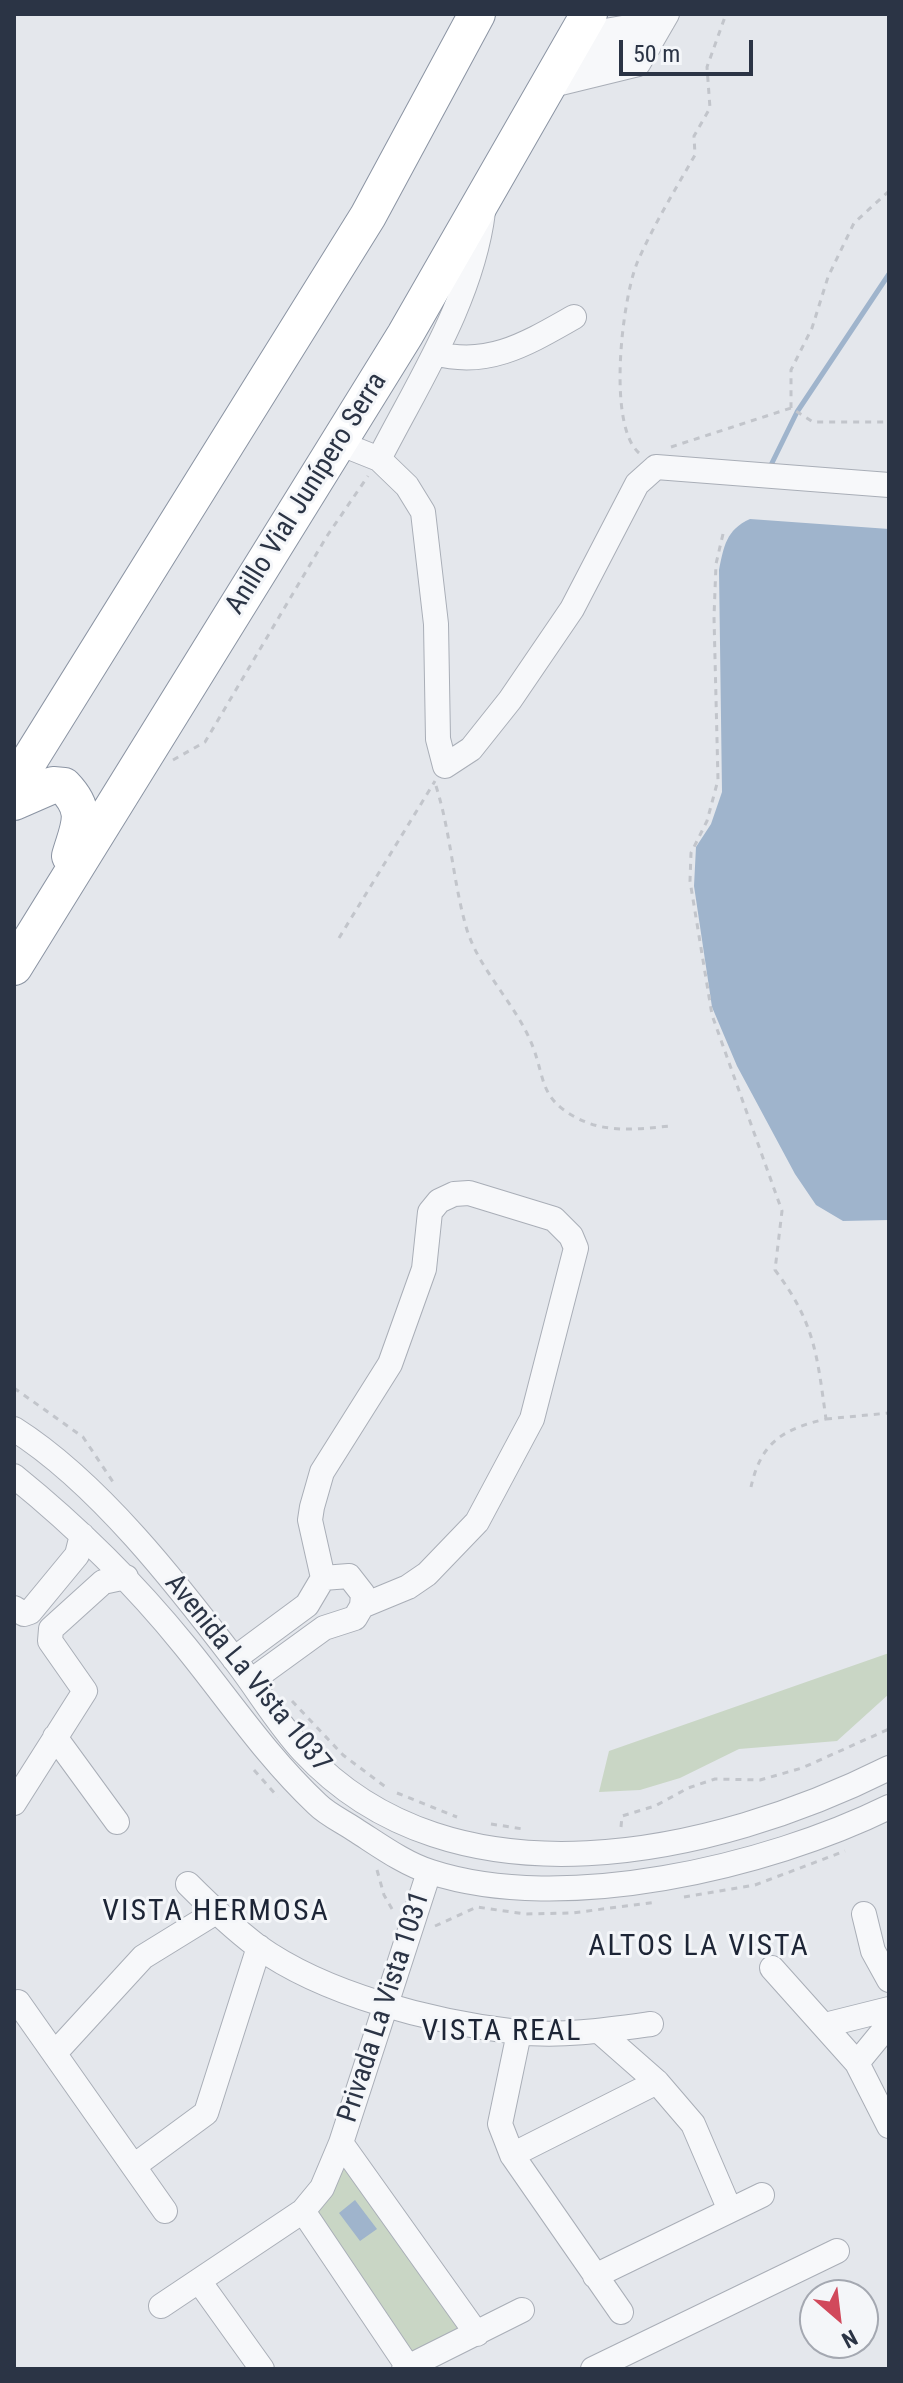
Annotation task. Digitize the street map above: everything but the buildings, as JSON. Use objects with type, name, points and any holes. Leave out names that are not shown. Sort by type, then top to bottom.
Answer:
[{"type":"highway","points":[[14,785],[368,216],[477,14]]},
{"type":"highway","name":"Anillo Vial Junípero Serra","points":[[14,967],[405,335],[569,48]]},
{"type":"highway","points":[[14,802],[53,785],[64,786],[80,804],[82,813],[60,892]]},
{"type":"street","points":[[569,48],[638,64],[665,17]]},
{"type":"street","points":[[569,48],[665,17]]},
{"type":"street","points":[[379,459],[435,353],[478,249],[485,193]]},
{"type":"street","points":[[435,353],[458,359],[484,358],[523,345],[574,317]]},
{"type":"street","points":[[339,443],[379,459],[407,486],[423,512],[436,624],[440,774]]},
{"type":"street","points":[[440,774],[471,749],[510,700],[572,609],[637,484],[656,467],[889,485]]},
{"type":"street","points":[[234,1659],[307,1605],[323,1578],[310,1520],[322,1472],[390,1364],[424,1269],[430,1212],[439,1201],[454,1194],[469,1193],[554,1219],[571,1236],[576,1248],[532,1419],[469,1532],[408,1587],[362,1606]]},
{"type":"street","name":"Avenida La Vista 1037","points":[[17,1436],[77,1479],[147,1551],[302,1750],[364,1804],[396,1819],[469,1844],[553,1855],[684,1841],[792,1810],[856,1804],[889,1807]]},
{"type":"street","name":"Avenida La Vista 1037","points":[[14,1476],[126,1577],[186,1647],[249,1733],[319,1806],[429,1872],[503,1886],[581,1886],[691,1873],[770,1854],[856,1804],[889,1768]]},
{"type":"street","points":[[14,1608],[24,1614],[30,1612],[77,1555],[82,1535]]},
{"type":"street","points":[[251,1681],[324,1628],[355,1618],[362,1606],[363,1594],[349,1576],[323,1578]]},
{"type":"street","points":[[14,1803],[85,1691],[48,1635],[103,1582],[126,1577]]},
{"type":"street","points":[[55,1737],[117,1822]]},
{"type":"street","points":[[856,1804],[889,1789]]},
{"type":"street","name":"Privada La Vista 1031","points":[[161,2306],[303,2211],[322,2188],[341,2143],[429,1872]]},
{"type":"street","points":[[188,1884],[259,1947],[338,1988],[386,2005],[519,2033],[599,2031],[651,2024]]},
{"type":"street","points":[[55,2053],[143,1957],[216,1912]]},
{"type":"street","points":[[864,1914],[873,1951],[889,1980]]},
{"type":"street","points":[[134,2166],[206,2113],[259,1947]]},
{"type":"street","points":[[772,1968],[857,2063],[889,2126]]},
{"type":"street","points":[[18,2002],[165,2211]]},
{"type":"street","points":[[825,2025],[889,2009]]},
{"type":"street","points":[[857,2063],[889,2024]]},
{"type":"street","points":[[599,2031],[657,2082],[693,2124],[729,2208]]},
{"type":"street","points":[[519,2033],[500,2110],[500,2124],[512,2155],[621,2312]]},
{"type":"street","points":[[512,2155],[657,2082]]},
{"type":"street","name":"Privada La Vista 1031","points":[[341,2143],[477,2334]]},
{"type":"street","points":[[595,2276],[729,2208],[762,2195]]},
{"type":"street","points":[[303,2211],[406,2368],[522,2310]]},
{"type":"street","points":[[593,2369],[837,2251]]},
{"type":"street","points":[[199,2281],[262,2369]]},
{"type":"path","points":[[726,14],[707,67],[710,108],[694,136],[695,155],[636,265],[619,374],[621,416],[633,448],[656,467],[668,448],[791,408]]},
{"type":"path","points":[[791,408],[791,370],[812,328],[828,277],[854,223],[889,191]]},
{"type":"path","points":[[791,408],[813,422],[889,422]]},
{"type":"path","points":[[140,764],[172,761],[205,742],[327,536],[379,459]]},
{"type":"path","points":[[723,534],[716,564],[714,617],[718,780],[707,821],[691,853],[690,881],[712,1015],[782,1211],[775,1270],[797,1299],[815,1341],[826,1419]]},
{"type":"path","points":[[339,938],[440,774]]},
{"type":"path","points":[[440,774],[467,929],[479,960],[513,1009],[533,1048],[544,1092],[574,1117],[613,1130],[671,1126]]},
{"type":"path","points":[[14,1388],[83,1437],[116,1487]]},
{"type":"path","points":[[751,1487],[756,1463],[789,1428],[826,1419],[889,1413]]},
{"type":"path","points":[[290,1700],[343,1755],[389,1789],[463,1820]]},
{"type":"path","points":[[621,1834],[622,1816],[655,1806],[688,1788],[715,1779],[760,1780],[834,1756],[889,1729]]},
{"type":"path","points":[[478,1822],[536,1831]]},
{"type":"green space","points":[[889,1653],[889,1694],[837,1741],[739,1749],[680,1778],[640,1790],[599,1792],[609,1751]]},
{"type":"green space","points":[[341,2143],[477,2334],[408,2367],[303,2211]]},
{"type":"water","points":[[750,519],[889,529],[889,1220],[843,1221],[816,1205],[795,1174],[737,1066],[712,1007],[694,886],[696,847],[711,824],[722,792],[719,570],[731,534]]},
{"type":"water","points":[[355,2200],[377,2229],[360,2241],[339,2213]]},
{"type":"waterway","points":[[770,467],[797,412],[889,274]]},
{"type":"district","name":"VISTA HERMOSA","points":[[216,1912]]},
{"type":"district","name":"ALTOS LA VISTA","points":[[699,1947]]},
{"type":"district","name":"VISTA REAL","points":[[502,2032]]}]
